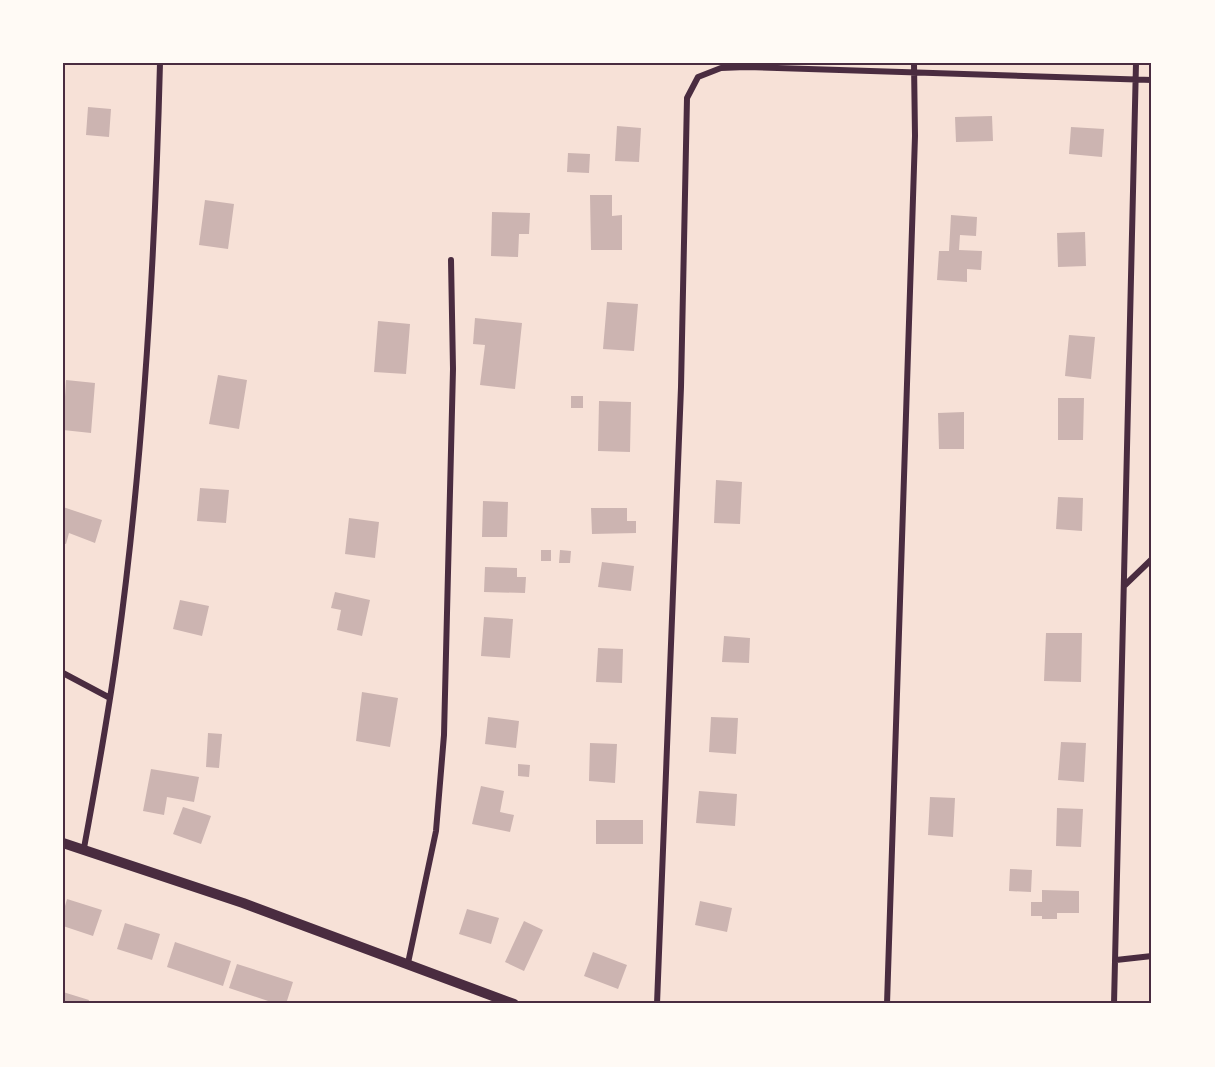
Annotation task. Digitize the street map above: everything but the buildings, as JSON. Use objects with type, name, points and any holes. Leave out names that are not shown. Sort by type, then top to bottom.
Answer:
[{"type":"street","points":[[84,848],[110,698],[137,459],[146,338],[160,63]]},
{"type":"street","points":[[887,1004],[915,148],[914,63]]},
{"type":"street","points":[[1114,1004],[1136,63]]},
{"type":"street","points":[[657,1004],[681,410],[687,98],[698,77],[721,68],[746,67],[1152,80]]},
{"type":"street","points":[[408,963],[436,831],[444,735],[453,381],[451,260]]},
{"type":"street","points":[[1124,586],[1152,559]]},
{"type":"street","points":[[63,673],[110,698]]},
{"type":"street","points":[[63,843],[84,848],[408,963],[514,1004]]},
{"type":"street","points":[[1116,960],[1152,956]]}]
